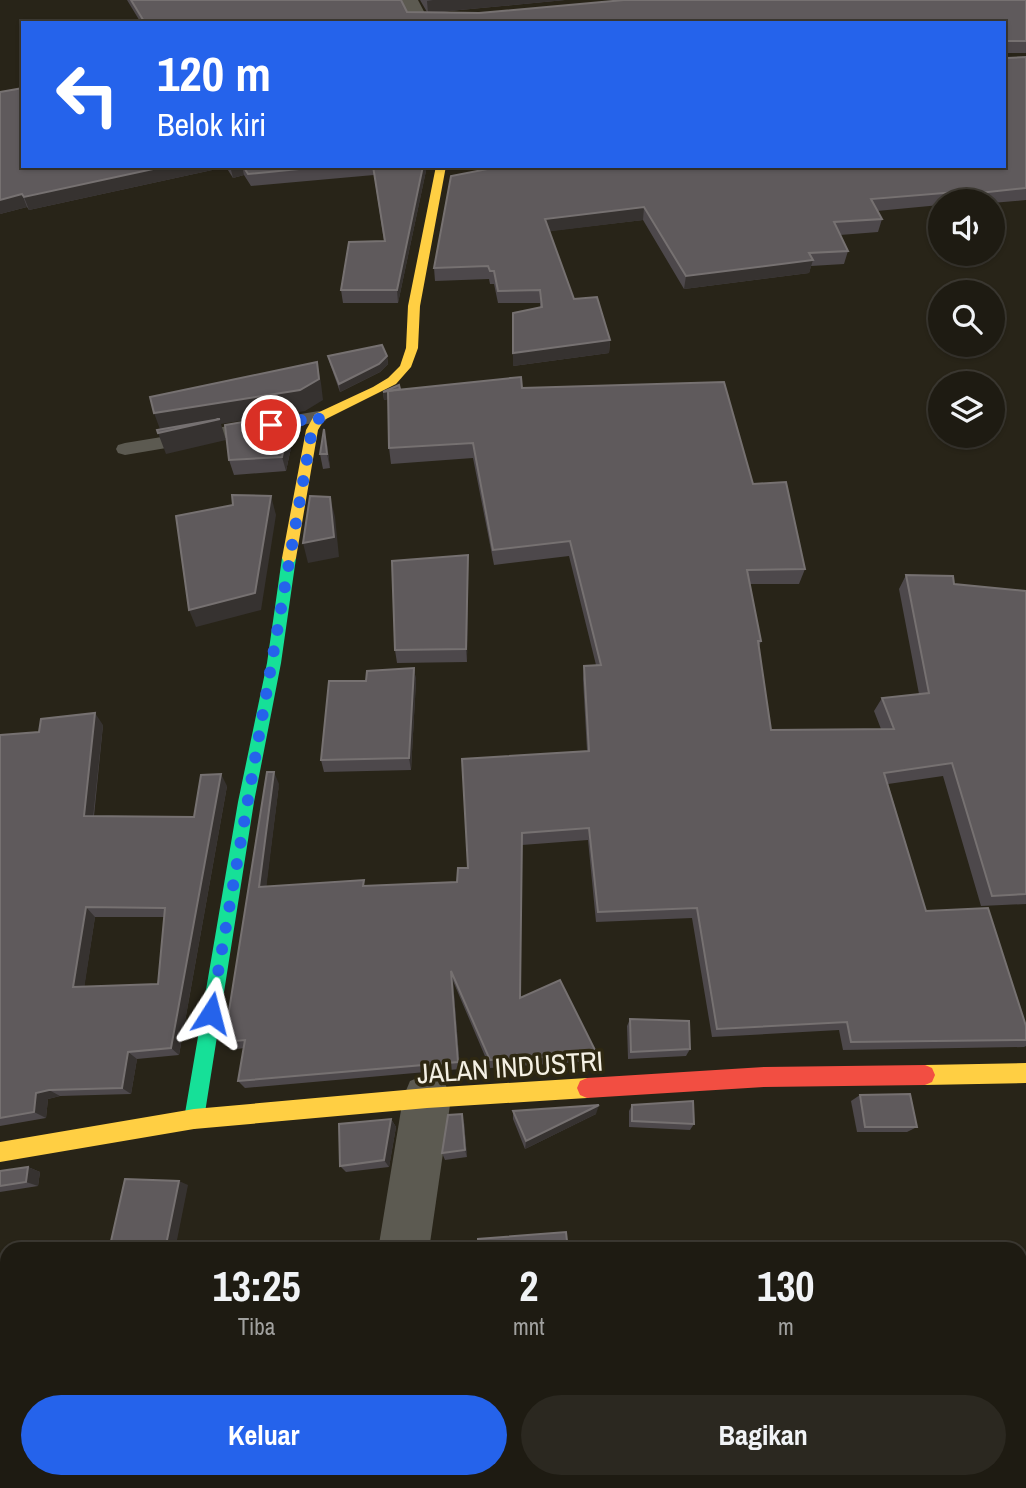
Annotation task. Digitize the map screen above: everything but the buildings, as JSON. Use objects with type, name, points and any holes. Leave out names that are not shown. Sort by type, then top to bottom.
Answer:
[{"type":"street","points":[[408,0],[424,21]]},
{"type":"street","points":[[194,1119],[246,802],[274,663],[294,524],[312,430],[320,417],[377,390],[405,367],[412,348],[414,306],[446,176]]},
{"type":"street","name":"JALAN INDUSTRI","points":[[0,1152],[194,1119],[427,1098],[764,1077],[1026,1073]]},
{"type":"street","points":[[404,1242],[427,1098]]},
{"type":"lane","points":[[125,449],[320,417]]},
{"type":"traffic: fast","points":[[194,1119],[246,802],[274,663],[289,558]]},
{"type":"traffic: slow","points":[[289,558],[312,430],[319,417],[377,390],[392,381],[405,367],[412,348],[414,306],[441,168]]},
{"type":"traffic: slow","points":[[925,1075],[1026,1073]]},
{"type":"traffic: slow","points":[[0,1152],[194,1119],[427,1098],[587,1088]]},
{"type":"traffic: jam","points":[[587,1088],[764,1077],[925,1075]]},
{"type":"route","points":[[211,1013],[246,802],[274,663],[294,524],[312,430],[320,417],[271,425]]}]
